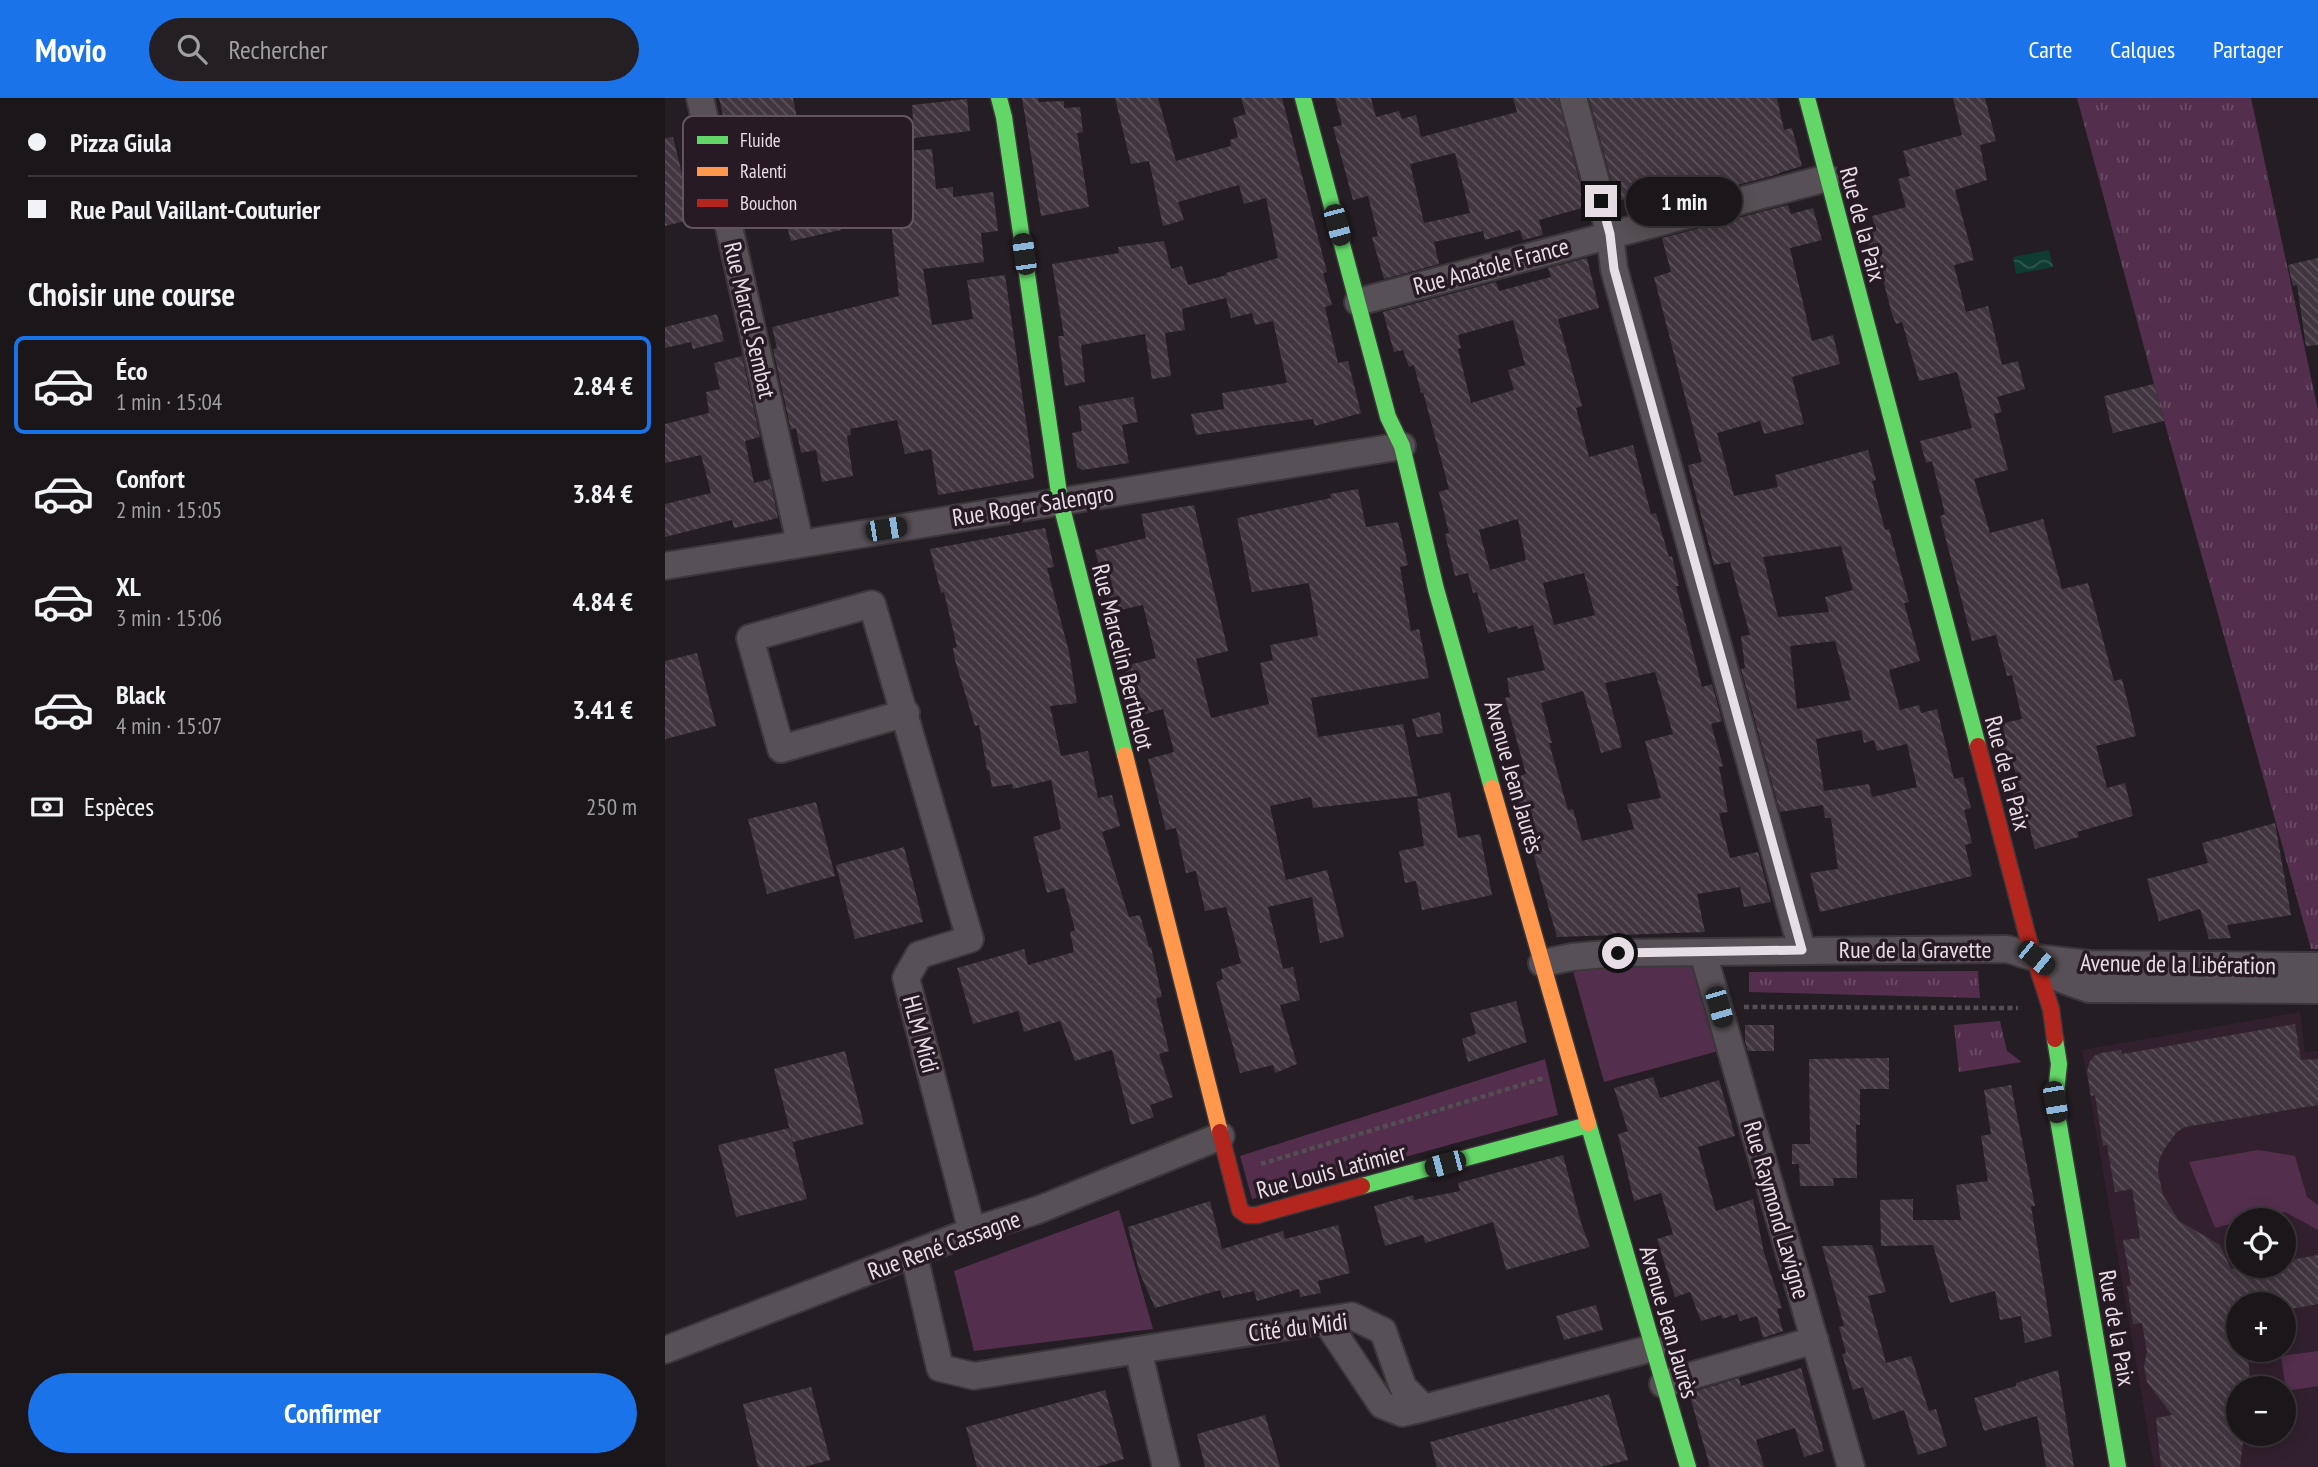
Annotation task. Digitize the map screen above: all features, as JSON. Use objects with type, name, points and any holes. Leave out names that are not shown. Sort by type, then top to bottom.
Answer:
[{"type":"street","name":"Rue Marcel Sembat","points":[[700,98],[704,116]]},
{"type":"street","name":"Rue Marcelin Berthelot","points":[[999,98],[1005,117],[1061,500],[1230,1174],[1240,1210],[1247,1215]]},
{"type":"street","name":"Avenue Jean Jaurès","points":[[1303,98],[1388,416],[1402,446],[1436,589],[1688,1467]]},
{"type":"street","points":[[1573,98],[1610,234],[1614,269],[1802,950]]},
{"type":"street","name":"Rue de la Paix","points":[[1807,98],[2028,938],[2051,1009],[2059,1064],[2055,1102],[2117,1467]]},
{"type":"street","name":"Rue Anatole France","points":[[1358,302],[1827,178]]},
{"type":"street","name":"Rue Marcel Sembat","points":[[729,228],[800,543]]},
{"type":"street","name":"Rue Roger Salengro","points":[[665,566],[1402,446]]},
{"type":"street","name":"HLM Midi","points":[[906,713],[781,750],[750,638],[872,604],[906,713],[970,939],[919,956],[906,978],[972,1231]]},
{"type":"street","name":"Rue de la Gravette","points":[[1542,963],[1618,953],[1802,950],[2007,948],[2036,958]]},
{"type":"street","name":"Rue Raymond Lavigne","points":[[1703,953],[1851,1467]]},
{"type":"street","name":"Avenue de la Libération","points":[[2036,958],[2115,965],[2318,966]]},
{"type":"street","name":"Avenue de la Libération","points":[[2036,958],[2061,979],[2089,989],[2318,990]]},
{"type":"street","name":"Rue Louis Latimier","points":[[1247,1215],[1588,1125]]},
{"type":"street","name":"Rue René Cassagne","points":[[665,1350],[972,1231],[1038,1210],[1221,1136]]},
{"type":"street","name":"Cité du Midi","points":[[914,1255],[940,1368],[975,1376],[1352,1316],[1383,1331],[1403,1387],[1424,1408]]},
{"type":"street","points":[[1326,1321],[1382,1405],[1402,1413],[1653,1348]]},
{"type":"street","points":[[1663,1384],[1815,1340]]},
{"type":"street","points":[[1138,1350],[1166,1467]]},
{"type":"path","points":[[1719,1007],[2051,1009]]},
{"type":"path","points":[[1230,1174],[1572,1070]]},
{"type":"shaded area","points":[[2300,1012],[2305,1052],[2318,1051],[2318,1467],[2154,1467],[2082,1050]]},
{"type":"green space","points":[[2077,98],[2251,98],[2318,410],[2318,949],[2311,949]]},
{"type":"green space","points":[[1633,955],[1697,955],[1726,1049],[1604,1082],[1573,971]]},
{"type":"green space","points":[[1978,971],[1980,998],[1749,992],[1749,972]]},
{"type":"green space","points":[[2000,1021],[2007,1051],[2022,1062],[1959,1072],[1954,1025]]},
{"type":"green space","points":[[1545,1059],[1558,1115],[1252,1199],[1240,1156]]},
{"type":"green space","points":[[2258,1150],[2295,1156],[2307,1197],[2318,1205],[2318,1230],[2296,1218],[2296,1208],[2226,1208],[2226,1225],[2215,1228],[2189,1162]]},
{"type":"green space","points":[[1119,1210],[1153,1329],[974,1351],[954,1271]]},
{"type":"green space","points":[[2318,1351],[2318,1386],[2296,1389],[2296,1376],[2284,1376],[2282,1362],[2296,1362],[2296,1354]]},
{"type":"water","points":[[2049,250],[2053,267],[2016,274],[2013,257]]},
{"type":"building","points":[[719,98],[793,98],[797,116],[723,116]]},
{"type":"building","points":[[1022,98],[1038,98],[1039,102],[1064,101],[1064,108],[1080,107],[1083,132],[1077,133],[1089,207],[1041,216]]},
{"type":"building","points":[[1115,98],[1158,98],[1176,161],[1231,146],[1230,140],[1238,137],[1233,118],[1246,114],[1241,98],[1282,98],[1327,272],[1323,273],[1332,305],[1325,307],[1338,363],[1348,361],[1361,413],[1315,426],[1313,419],[1196,435],[1191,414],[1224,409],[1222,393],[1287,383],[1273,321],[1255,325],[1252,313],[1231,318],[1226,298],[1182,309],[1185,330],[1165,333],[1171,376],[1152,379],[1145,334],[1081,345],[1085,382],[1065,386],[1058,336],[1064,336],[1052,264],[1119,253],[1118,247],[1164,241],[1171,269],[1182,266],[1188,285],[1278,258],[1266,198],[1244,204],[1239,185],[1178,202],[1184,220],[1163,226],[1149,161],[1131,164]]},
{"type":"building","points":[[1335,98],[1371,98],[1376,117],[1399,111],[1402,119],[1416,115],[1421,137],[1517,112],[1513,98],[1558,98],[1586,207],[1539,220],[1543,235],[1523,240],[1520,230],[1485,240],[1483,231],[1434,242],[1439,264],[1384,279],[1372,237],[1378,236],[1368,196],[1353,200],[1333,127],[1342,125]],"holes":[[[1455,153],[1470,213],[1424,223],[1410,164]]]},
{"type":"building","points":[[1589,98],[1777,98],[1784,130],[1792,128],[1802,166],[1634,212],[1630,198],[1617,201]]},
{"type":"building","points":[[1953,98],[1985,98],[1996,141],[1980,145],[1987,180],[1955,190],[1974,260],[1954,265],[1966,312],[1988,306],[2002,365],[2018,361],[2025,389],[1997,397],[2002,412],[1994,414],[2008,470],[1974,479],[1990,533],[2043,519],[2062,589],[2088,583],[2114,681],[2122,679],[2136,736],[2096,746],[2107,788],[2125,783],[2133,816],[2077,832],[2079,837],[2035,849],[2029,826],[2022,828],[2013,793],[2021,791],[2009,751],[2002,753],[1995,725],[2022,719],[2012,675],[2007,676],[1996,635],[1972,641],[1940,516],[1945,514],[1932,461],[1926,463],[1920,441],[1972,428],[1957,372],[1919,381],[1902,322],[1896,324],[1882,276],[1877,277],[1865,233],[1875,230],[1872,216],[1906,207],[1898,179],[1910,176],[1903,151],[1962,135]]},
{"type":"building","points":[[967,99],[970,131],[914,138],[912,105]]},
{"type":"building","points":[[673,137],[683,178],[683,222],[665,226],[665,138]]},
{"type":"building","points":[[932,149],[936,189],[953,187],[953,197],[993,192],[998,231],[981,233],[984,262],[923,269],[932,325],[973,319],[967,280],[1005,275],[1033,479],[938,495],[931,449],[905,454],[897,420],[850,429],[851,435],[847,436],[853,476],[822,482],[816,450],[801,453],[796,428],[791,430],[773,349],[777,348],[772,327],[899,296],[892,228],[913,228],[913,151]]},
{"type":"building","points":[[1788,205],[1791,214],[1813,208],[1822,240],[1790,248],[1812,341],[1833,335],[1840,364],[1792,377],[1804,424],[1764,434],[1760,421],[1717,433],[1734,496],[1778,487],[1775,475],[1868,450],[1876,480],[1872,481],[1885,530],[1889,529],[1909,602],[1904,603],[1920,661],[1889,670],[1900,710],[1919,705],[1921,713],[1937,709],[1954,779],[1963,777],[1971,808],[1964,810],[1972,843],[1965,845],[1972,876],[1820,912],[1810,873],[1838,869],[1831,818],[1825,818],[1823,805],[1780,812],[1741,669],[1745,668],[1741,636],[1750,635],[1730,562],[1714,565],[1688,465],[1702,462],[1654,277],[1671,272],[1662,238]],"holes":[[[1841,546],[1853,590],[1825,597],[1829,612],[1778,617],[1763,557]],[[1835,641],[1851,700],[1797,709],[1790,646]],[[1861,730],[1864,743],[1874,740],[1877,751],[1907,744],[1917,787],[1872,797],[1869,784],[1824,791],[1816,739]]]},
{"type":"building","points":[[788,228],[841,230],[791,241]]},
{"type":"building","points":[[1587,258],[1599,308],[1558,319],[1582,406],[1576,408],[1589,457],[1633,445],[1651,514],[1656,513],[1669,557],[1672,556],[1679,586],[1676,586],[1702,687],[1712,684],[1722,721],[1711,724],[1723,766],[1719,767],[1728,812],[1719,813],[1730,858],[1758,852],[1771,902],[1744,907],[1740,887],[1697,894],[1705,932],[1557,937],[1512,778],[1526,774],[1505,698],[1510,697],[1507,678],[1545,670],[1533,625],[1488,633],[1477,592],[1473,593],[1468,573],[1455,576],[1445,534],[1449,533],[1439,492],[1449,489],[1423,392],[1421,393],[1414,365],[1409,367],[1403,350],[1394,352],[1383,312],[1496,282],[1499,291],[1551,277],[1548,268]],"holes":[[[1513,320],[1525,365],[1508,370],[1514,390],[1471,403],[1458,349],[1461,348],[1458,335]],[[1518,519],[1526,560],[1490,570],[1479,530]],[[1584,573],[1595,615],[1554,625],[1543,583]],[[1655,672],[1673,734],[1645,741],[1661,798],[1627,804],[1634,829],[1582,841],[1573,809],[1568,810],[1541,703],[1583,691],[1601,753],[1622,747],[1605,683]]]},
{"type":"building","points":[[2318,258],[2318,345],[2306,346],[2297,285],[2293,286],[2288,265]]},
{"type":"building","points":[[717,314],[724,341],[693,349],[691,342],[665,348],[665,327]]},
{"type":"building","points":[[742,356],[760,437],[745,441],[754,483],[770,479],[778,518],[734,528],[732,520],[665,537],[665,504],[711,493],[701,455],[665,463],[665,424],[709,413],[706,392],[720,389],[714,363]]},
{"type":"building","points":[[2154,384],[2164,421],[2113,433],[2104,396]]},
{"type":"building","points":[[1133,397],[1138,422],[1122,425],[1129,463],[1082,470],[1077,467],[1072,433],[1082,431],[1079,406]]},
{"type":"building","points":[[1358,489],[1366,527],[1398,522],[1408,565],[1400,567],[1411,631],[1419,629],[1429,678],[1311,698],[1318,737],[1403,724],[1418,796],[1313,808],[1311,797],[1270,806],[1286,880],[1327,870],[1344,937],[1320,943],[1312,897],[1268,907],[1283,969],[1293,967],[1300,1000],[1280,1005],[1297,1064],[1275,1073],[1273,1065],[1240,1073],[1216,982],[1223,979],[1221,969],[1241,963],[1226,907],[1205,911],[1196,871],[1186,873],[1176,828],[1166,830],[1148,759],[1174,752],[1163,709],[1145,714],[1139,693],[1132,695],[1125,666],[1156,658],[1143,605],[1111,612],[1095,550],[1146,538],[1141,514],[1194,505],[1228,651],[1196,659],[1211,718],[1269,704],[1260,663],[1273,660],[1270,645],[1318,636],[1309,583],[1252,592],[1237,518],[1331,498],[1330,494]]},
{"type":"building","points":[[1045,528],[1054,567],[1047,568],[1069,652],[1077,703],[1050,706],[1061,756],[1088,751],[1098,798],[1112,795],[1120,826],[1102,832],[1129,917],[1140,915],[1151,947],[1162,997],[1156,998],[1169,1051],[1159,1054],[1173,1097],[1150,1105],[1154,1117],[1131,1125],[1112,1050],[1075,1061],[1060,1021],[1024,1032],[1018,1011],[973,1024],[957,968],[1024,949],[1028,965],[1074,952],[1070,932],[1075,930],[1064,888],[1047,893],[1033,837],[1061,829],[1051,780],[1013,789],[1012,784],[992,787],[979,725],[975,726],[955,660],[953,648],[957,647],[930,549]]},
{"type":"building","points":[[697,653],[716,726],[665,739],[665,661]]},
{"type":"building","points":[[1440,712],[1443,733],[1417,737],[1412,719]]},
{"type":"building","points":[[1450,792],[1458,838],[1480,834],[1492,895],[1422,910],[1416,881],[1405,883],[1399,851],[1424,846],[1417,799]]},
{"type":"building","points":[[816,802],[835,876],[767,894],[748,819]]},
{"type":"building","points":[[2275,823],[2291,915],[2227,925],[2231,938],[2209,939],[2200,909],[2159,921],[2147,879],[2208,863],[2202,843]]},
{"type":"building","points":[[904,847],[923,922],[855,939],[836,865]]},
{"type":"building","points":[[1516,1001],[1527,1042],[1468,1062],[1462,1039],[1476,1034],[1470,1013]]},
{"type":"building","points":[[2295,1024],[2301,1060],[2318,1059],[2318,1105],[2185,1127],[2177,1132],[2159,1160],[2158,1172],[2163,1195],[2179,1221],[2220,1245],[2226,1258],[2226,1278],[2296,1278],[2296,1259],[2318,1255],[2318,1304],[2296,1308],[2296,1292],[2226,1292],[2226,1362],[2248,1362],[2250,1376],[2226,1376],[2226,1446],[2242,1446],[2240,1467],[2161,1467],[2156,1418],[2172,1415],[2147,1382],[2144,1366],[2147,1352],[2142,1323],[2133,1324],[2127,1286],[2131,1285],[2123,1240],[2140,1238],[2132,1189],[2115,1192],[2107,1145],[2103,1146],[2095,1095],[2091,1096],[2087,1072],[2094,1056],[2121,1050],[2122,1054]]},
{"type":"building","points":[[1745,1025],[1774,1025],[1774,1051],[1748,1051]]},
{"type":"building","points":[[845,1051],[864,1124],[793,1142],[774,1069]]},
{"type":"building","points":[[1889,1058],[1889,1089],[1860,1089],[1860,1125],[1856,1125],[1857,1178],[1833,1178],[1834,1186],[1800,1186],[1799,1164],[1792,1164],[1792,1144],[1810,1144],[1809,1059]]},
{"type":"building","points":[[1653,1077],[1660,1098],[1719,1080],[1735,1136],[1698,1147],[1716,1211],[1753,1199],[1764,1253],[1782,1308],[1777,1309],[1783,1331],[1763,1338],[1757,1316],[1740,1321],[1737,1314],[1723,1319],[1721,1315],[1701,1321],[1690,1292],[1675,1297],[1657,1239],[1673,1234],[1661,1193],[1634,1201],[1618,1134],[1628,1131],[1614,1088]]},
{"type":"building","points":[[2011,1085],[2035,1206],[2031,1206],[2052,1336],[2025,1343],[2021,1316],[2000,1320],[1995,1291],[1950,1303],[1933,1245],[1881,1246],[1880,1200],[1913,1199],[1913,1220],[1961,1220],[1956,1185],[1988,1181],[1981,1136],[1991,1134],[1984,1090]]},
{"type":"building","points":[[789,1128],[807,1199],[736,1217],[718,1145]]},
{"type":"building","points":[[1563,1155],[1590,1247],[1506,1270],[1493,1222],[1425,1243],[1423,1235],[1385,1246],[1374,1206],[1413,1195],[1414,1200],[1460,1191],[1458,1183]]},
{"type":"building","points":[[1210,1201],[1222,1249],[1283,1231],[1285,1239],[1338,1225],[1350,1273],[1318,1281],[1321,1293],[1300,1297],[1299,1289],[1257,1301],[1254,1291],[1223,1298],[1220,1290],[1155,1308],[1139,1271],[1128,1227]]},
{"type":"building","points":[[1872,1245],[1886,1292],[1868,1296],[1886,1363],[1911,1356],[1929,1411],[1936,1409],[1947,1446],[1918,1455],[1904,1410],[1873,1420],[1863,1387],[1853,1390],[1842,1354],[1846,1353],[1839,1327],[1844,1326],[1822,1246]]},
{"type":"building","points":[[1596,1305],[1603,1330],[1564,1340],[1556,1316]]},
{"type":"building","points":[[1801,1368],[1824,1451],[1804,1457],[1795,1428],[1756,1440],[1764,1467],[1710,1467],[1689,1393],[1739,1378],[1741,1386]]},
{"type":"building","points":[[2058,1370],[2074,1467],[2046,1467],[2037,1416],[1984,1431],[1974,1398]]},
{"type":"building","points":[[811,1387],[830,1460],[804,1467],[758,1467],[743,1404]]},
{"type":"building","points":[[1105,1390],[1124,1459],[1096,1467],[977,1467],[966,1427]]},
{"type":"building","points":[[1609,1394],[1628,1460],[1600,1467],[1437,1467],[1430,1442]]},
{"type":"building","points":[[1265,1415],[1280,1467],[1205,1467],[1197,1434]]},
{"type":"traffic: fast","points":[[999,98],[1060,500],[1125,755]]},
{"type":"traffic: fast","points":[[1303,98],[1388,417],[1402,446],[1436,589],[1492,788]]},
{"type":"traffic: fast","points":[[1807,98],[1978,746]]},
{"type":"traffic: fast","points":[[2055,1039],[2059,1064],[2055,1102],[2118,1467]]},
{"type":"traffic: fast","points":[[1588,1123],[1688,1467]]},
{"type":"traffic: fast","points":[[1362,1186],[1588,1125]]},
{"type":"traffic: slow","points":[[1125,755],[1220,1132]]},
{"type":"traffic: slow","points":[[1492,788],[1588,1123]]},
{"type":"traffic: jam","points":[[1978,746],[2028,938],[2051,1009],[2055,1039]]},
{"type":"traffic: jam","points":[[1220,1132],[1240,1210],[1247,1215],[1257,1215],[1362,1186]]},
{"type":"route","points":[[1601,201],[1610,234],[1614,269],[1802,950],[1618,953]]}]
